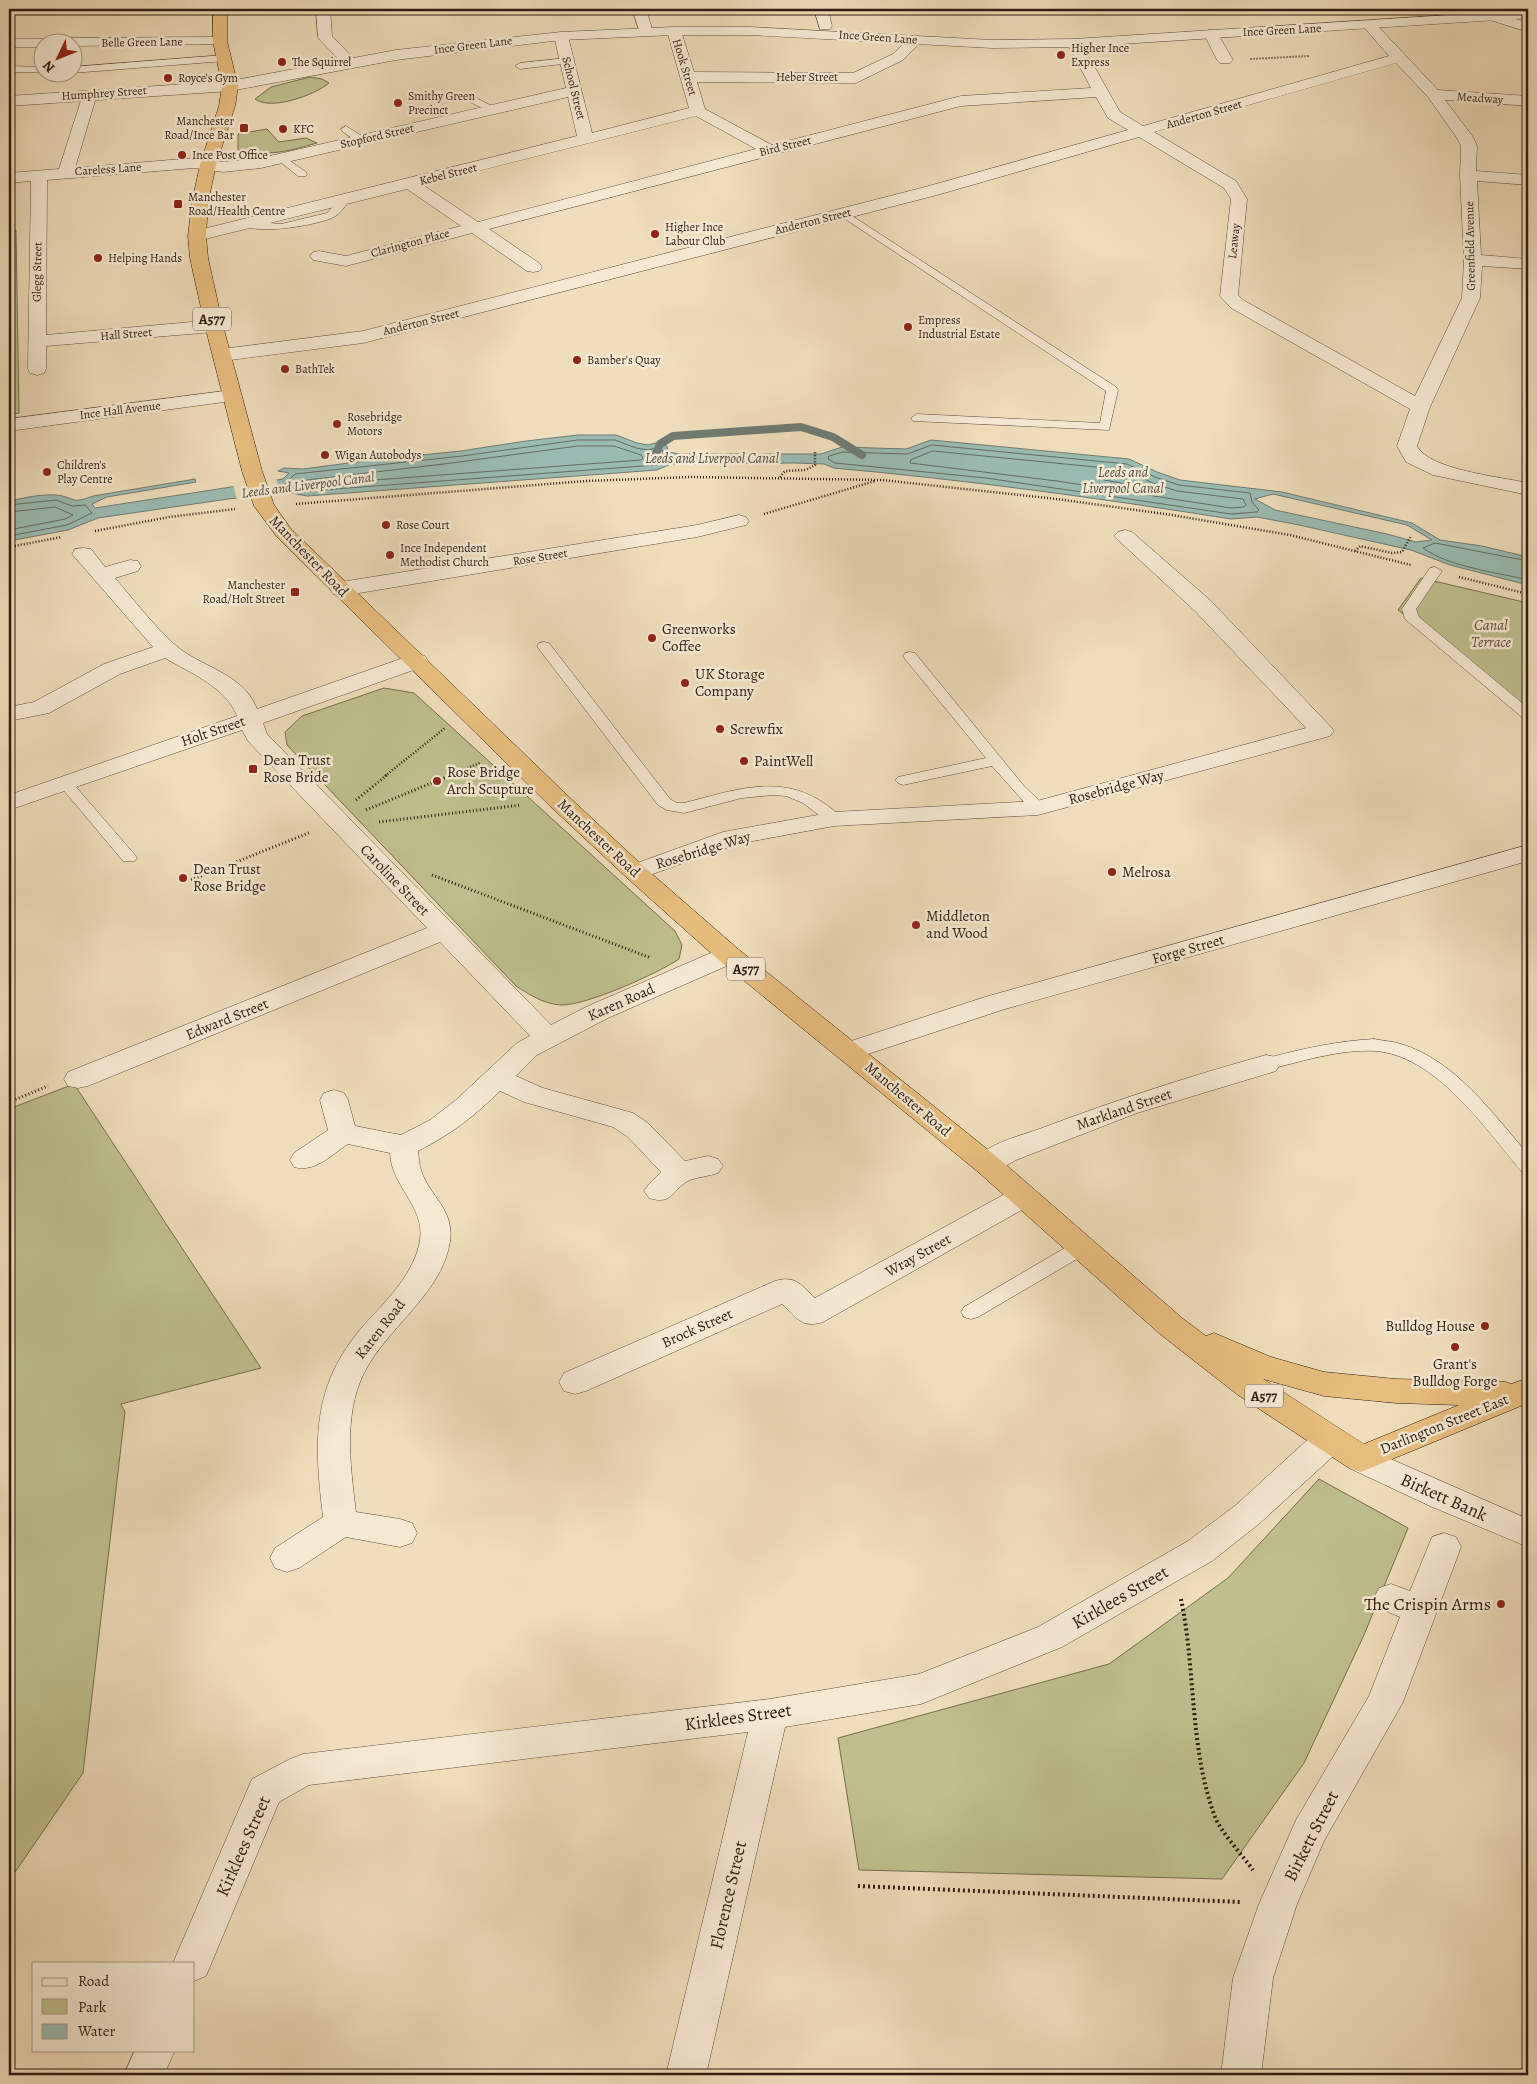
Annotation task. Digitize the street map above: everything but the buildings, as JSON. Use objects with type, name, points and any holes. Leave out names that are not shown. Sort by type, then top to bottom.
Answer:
[{"type":"highway","name":"Manchester Road","points":[[220,9],[220,41],[230,86],[227,106],[208,165],[200,202],[197,236],[199,258],[214,326],[252,470],[263,503],[271,517],[284,533],[417,660],[559,801],[634,872],[729,955],[987,1164],[1171,1326],[1249,1386],[1329,1440],[1361,1459]]},
{"type":"highway","points":[[1171,1326],[1262,1367],[1324,1384],[1396,1391],[1523,1392]]},
{"type":"highway","name":"Darlington Street East","points":[[1361,1459],[1523,1392]]},
{"type":"street","points":[[323,9],[325,37],[350,63]]},
{"type":"street","points":[[639,9],[646,32]]},
{"type":"street","points":[[806,13],[823,16]]},
{"type":"street","points":[[1490,13],[1528,28]]},
{"type":"street","name":"Ince Green Lane","points":[[230,86],[350,63],[447,48],[561,36],[674,31],[750,31],[1012,45],[1369,25],[1490,13],[1528,14]]},
{"type":"street","name":"Greenfield Avenue","points":[[1369,25],[1432,94],[1469,146],[1468,175],[1473,260],[1471,298],[1420,407],[1407,446],[1414,458],[1440,471],[1528,489]]},
{"type":"street","name":"Hook Street","points":[[674,31],[698,111],[769,150]]},
{"type":"street","points":[[1211,34],[1224,60]]},
{"type":"street","name":"School Street","points":[[561,36],[586,139]]},
{"type":"street","name":"Heber Street","points":[[688,77],[856,78],[898,57],[915,40]]},
{"type":"street","name":"Belle Green Lane","points":[[82,42],[220,41]]},
{"type":"street","points":[[9,43],[32,43]]},
{"type":"street","name":"Leaway","points":[[1074,43],[1114,115],[1223,180],[1236,192],[1239,199],[1228,296],[1237,304],[1420,407]]},
{"type":"street","name":"Anderton Street","points":[[222,355],[363,337],[940,188],[1398,58]]},
{"type":"street","name":"Humphrey Street","points":[[9,101],[89,94],[230,86]]},
{"type":"street","name":"Stopford Street","points":[[208,165],[224,167],[243,166],[283,159],[490,109],[574,91]]},
{"type":"street","name":"Bird Street","points":[[474,226],[961,101],[1102,92]]},
{"type":"street","points":[[66,172],[89,94]]},
{"type":"street","name":"Meadway","points":[[1432,94],[1528,101]]},
{"type":"street","name":"Kebel Street","points":[[197,236],[698,111]]},
{"type":"street","name":"Careless Lane","points":[[9,178],[194,162],[208,165]]},
{"type":"street","points":[[1468,175],[1528,180]]},
{"type":"street","name":"Glegg Street","points":[[37,368],[36,319],[39,176]]},
{"type":"street","points":[[410,183],[533,267]]},
{"type":"street","name":"Clarington Place","points":[[319,256],[343,267],[474,226]]},
{"type":"street","points":[[1473,260],[1528,264]]},
{"type":"street","name":"Hall Street","points":[[37,342],[214,326]]},
{"type":"street","name":"Ince Hall Avenue","points":[[9,425],[232,396]]},
{"type":"street","name":"Rose Street","points":[[341,589],[697,531],[739,521]]},
{"type":"street","name":"Rosebridge Way","points":[[634,872],[732,837],[834,819],[1038,808],[1322,731],[1203,606],[1125,536]]},
{"type":"street","name":"Caroline Street","points":[[83,554],[167,650],[224,684],[243,702],[256,736],[547,1038]]},
{"type":"street","points":[[102,576],[130,566]]},
{"type":"street","points":[[9,714],[41,708],[112,669],[167,650]]},
{"type":"street","name":"Holt Street","points":[[9,802],[417,660]]},
{"type":"street","name":"Forge Street","points":[[849,1051],[996,1003],[1528,853]]},
{"type":"street","name":"Edward Street","points":[[78,1079],[444,932]]},
{"type":"street","name":"Karen Road","points":[[341,1523],[332,1458],[333,1424],[340,1390],[356,1357],[410,1291],[427,1266],[435,1240],[434,1216],[406,1170],[404,1146],[440,1127],[466,1107],[527,1049],[598,1012],[729,955]]},
{"type":"street","name":"Markland Street","points":[[987,1164],[1006,1153],[1126,1106],[1266,1064]]},
{"type":"street","points":[[496,1078],[534,1095],[623,1120],[638,1130],[669,1182],[708,1166]]},
{"type":"street","points":[[334,1100],[343,1133]]},
{"type":"street","points":[[304,1160],[343,1133],[404,1146]]},
{"type":"street","name":"Wray Street","points":[[812,1314],[1024,1196]]},
{"type":"street","name":"Brock Street","points":[[575,1382],[786,1289],[812,1314]]},
{"type":"street","name":"Kirklees Street","points":[[192,1962],[265,1791],[304,1770],[770,1714],[921,1688],[1050,1637],[1200,1551],[1248,1514],[1329,1440]]},
{"type":"street","name":"Birkett Bank","points":[[1361,1459],[1528,1534]]},
{"type":"street","points":[[287,1558],[341,1523],[400,1533]]},
{"type":"street","name":"Birkett Street","points":[[1241,2075],[1253,1978],[1278,1904],[1310,1832],[1385,1702],[1406,1604],[1444,1547]]},
{"type":"street","name":"Florence Street","points":[[686,2075],[770,1714]]},
{"type":"street","points":[[144,2075],[154,2052]]},
{"type":"lane","points":[[82,69],[225,58]]},
{"type":"lane","points":[[520,66],[567,61]]},
{"type":"lane","points":[[9,69],[32,70]]},
{"type":"lane","points":[[474,100],[490,109]]},
{"type":"lane","points":[[346,129],[360,140]]},
{"type":"lane","points":[[283,159],[302,174]]},
{"type":"lane","points":[[843,213],[1112,390],[1105,427],[917,418]]},
{"type":"lane","points":[[1435,571],[1409,609],[1412,619],[1528,715]]},
{"type":"lane","points":[[544,646],[664,802],[684,808],[777,789],[797,794],[834,819]]},
{"type":"lane","points":[[910,656],[1019,790],[1038,808]]},
{"type":"lane","points":[[903,780],[996,762]]},
{"type":"lane","points":[[65,783],[129,858]]},
{"type":"lane","points":[[1266,1064],[1341,1048],[1376,1045],[1395,1048],[1414,1055],[1434,1066],[1460,1089],[1528,1166]]},
{"type":"lane","points":[[971,1312],[1082,1247]]},
{"type":"path","points":[[1224,60],[1309,56],[1286,30]]},
{"type":"path","points":[[780,477],[785,471],[806,470],[815,465],[815,451]]},
{"type":"path","points":[[291,504],[586,481],[690,477],[878,480],[1057,498],[1290,534],[1528,594]]},
{"type":"path","points":[[739,521],[878,480]]},
{"type":"path","points":[[94,531],[169,517],[235,509],[243,510]]},
{"type":"path","points":[[9,546],[65,536]]},
{"type":"path","points":[[1355,551],[1360,546],[1392,553],[1402,552],[1410,536]]},
{"type":"path","points":[[339,822],[467,711]]},
{"type":"path","points":[[339,822],[559,801]]},
{"type":"path","points":[[429,874],[688,973]]},
{"type":"path","points":[[9,1102],[57,1082],[78,1079]]},
{"type":"path","points":[[1173,1567],[1188,1633],[1198,1754],[1216,1819],[1278,1904]]},
{"type":"path","points":[[858,1886],[1278,1904]]},
{"type":"green space","points":[[310,77],[322,79],[329,83],[314,92],[293,100],[271,103],[255,99],[271,87]]},
{"type":"green space","points":[[267,129],[279,142],[306,138],[317,143],[270,153],[238,150],[238,134]]},
{"type":"green space","points":[[9,230],[16,230],[19,413],[9,415]]},
{"type":"green space","name":"Canal Terrace","points":[[1421,578],[1528,603],[1528,707],[1522,707],[1398,610]]},
{"type":"green space","points":[[384,688],[414,693],[675,931],[682,945],[679,959],[622,988],[572,1004],[549,1003],[532,996],[516,986],[287,745],[285,732],[302,716]]},
{"type":"green space","points":[[74,1084],[261,1368],[121,1404],[125,1412],[83,1773],[9,1881],[9,1109]]},
{"type":"green space","points":[[1319,1479],[1408,1528],[1364,1635],[1304,1763],[1222,1879],[859,1870],[838,1738],[1109,1664],[1228,1578]]},
{"type":"water","name":"Leeds and Liverpool Canal","points":[[578,435],[616,435],[637,443],[648,445],[655,443],[667,446],[668,452],[680,454],[821,454],[842,447],[906,449],[931,440],[1129,459],[1180,480],[1282,492],[1412,523],[1440,540],[1482,546],[1528,557],[1528,585],[1450,565],[1411,550],[1257,517],[1231,519],[1033,490],[834,468],[824,464],[795,463],[671,464],[657,470],[307,496],[291,493],[228,499],[98,518],[68,530],[9,541],[9,501],[44,495],[56,495],[80,500],[93,496],[195,479],[196,482],[107,497],[92,504],[95,508],[283,479],[289,473],[278,471],[284,468],[303,469],[461,451]],"holes":[[[1273,494],[1407,525],[1432,540],[1416,542],[1275,510],[1255,499]]]},
{"type":"pier","points":[[276,478],[281,496],[237,501],[233,484]]},
{"type":"waterway","name":"Leeds and Liverpool Canal","points":[[655,456],[660,444],[673,436],[801,427],[833,437],[862,455]]},
{"type":"place","name":"Higher Ince Express","points":[[1061,55]]},
{"type":"place","name":"The Squirrel","points":[[282,62]]},
{"type":"place","name":"Royce's Gym","points":[[168,78]]},
{"type":"place","name":"Smithy Green Precinct","points":[[398,103]]},
{"type":"place","name":"Manchester Road/Ince Bar","points":[[244,128]]},
{"type":"place","name":"KFC","points":[[283,129]]},
{"type":"place","name":"Ince Post Office","points":[[182,155]]},
{"type":"place","name":"Manchester Road/Health Centre","points":[[178,204]]},
{"type":"place","name":"Higher Ince Labour Club","points":[[655,234]]},
{"type":"place","name":"Helping Hands","points":[[98,258]]},
{"type":"place","name":"Empress Industrial Estate","points":[[908,327]]},
{"type":"place","name":"Bamber's Quay","points":[[577,360]]},
{"type":"place","name":"BathTek","points":[[285,369]]},
{"type":"place","name":"Rosebridge Motors","points":[[337,424]]},
{"type":"place","name":"Wigan Autobodys","points":[[325,455]]},
{"type":"place","name":"Children's Play Centre","points":[[47,472]]},
{"type":"place","name":"Rose Court","points":[[386,525]]},
{"type":"place","name":"Ince Independent Methodist Church","points":[[390,555]]},
{"type":"place","name":"Manchester Road/Holt Street","points":[[295,592]]},
{"type":"place","name":"Greenworks Coffee","points":[[652,638]]},
{"type":"place","name":"UK Storage Company","points":[[685,683]]},
{"type":"place","name":"Screwfix","points":[[720,729]]},
{"type":"place","name":"PaintWell","points":[[744,761]]},
{"type":"place","name":"Dean Trust Rose Bride","points":[[253,769]]},
{"type":"place","name":"Rose Bridge Arch Scupture","points":[[437,781]]},
{"type":"place","name":"Melrosa","points":[[1112,872]]},
{"type":"place","name":"Dean Trust Rose Bridge","points":[[183,878]]},
{"type":"place","name":"Middleton and Wood","points":[[916,925]]},
{"type":"place","name":"Bulldog House","points":[[1485,1326]]},
{"type":"place","name":"Grant's Bulldog Forge","points":[[1455,1347]]},
{"type":"place","name":"The Crispin Arms","points":[[1501,1604]]}]
